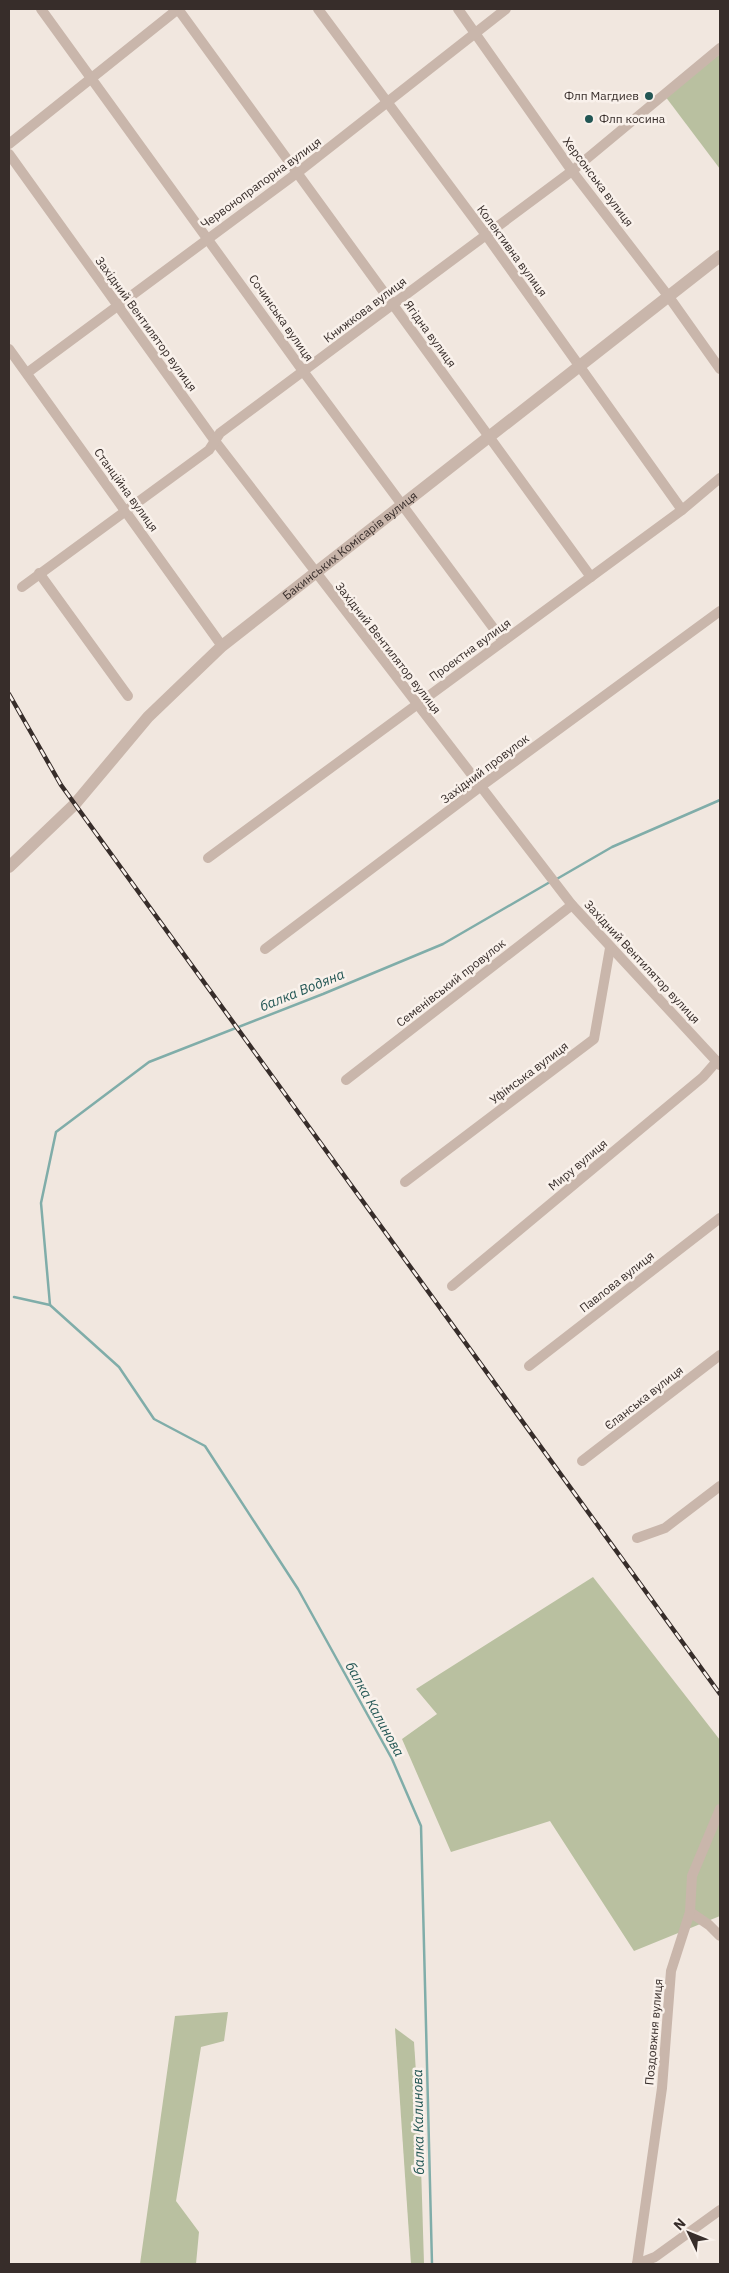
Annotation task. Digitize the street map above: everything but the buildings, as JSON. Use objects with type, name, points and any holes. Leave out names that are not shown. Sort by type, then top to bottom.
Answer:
[{"type":"street","name":"Сочинська вулиця","points":[[41,9],[209,238],[303,371],[503,641]]},
{"type":"street","points":[[9,144],[178,9]]},
{"type":"street","name":"Ягідна вулиця","points":[[178,9],[592,577]]},
{"type":"street","name":"Колективна вулиця","points":[[318,9],[486,235],[682,510]]},
{"type":"street","name":"Херсонська вулиця","points":[[458,9],[572,171],[669,297],[720,369]]},
{"type":"street","name":"Червонопрапорна вулиця","points":[[27,373],[296,173],[506,9]]},
{"type":"street","name":"Книжкова вулиця","points":[[22,587],[209,450],[220,433],[572,171],[720,48]]},
{"type":"street","name":"Західний Вентилятор вулиця","points":[[9,154],[215,441],[480,788],[572,905],[719,1063]]},
{"type":"street","name":"Бакинських Комісарів вулиця","points":[[9,867],[75,804],[148,717],[222,646],[720,256]]},
{"type":"street","name":"Станційна вулиця","points":[[9,349],[222,646]]},
{"type":"street","name":"Проектна вулиця","points":[[208,858],[592,577],[682,510],[720,478]]},
{"type":"street","points":[[39,573],[128,696]]},
{"type":"street","name":"Західний провулок","points":[[265,949],[720,611]]},
{"type":"street","name":"Семенівський провулок","points":[[346,1080],[572,905]]},
{"type":"street","name":"Уфімська вулиця","points":[[405,1182],[594,1039],[610,948]]},
{"type":"street","name":"Миру вулиця","points":[[452,1286],[719,1063]]},
{"type":"street","name":"Павлова вулиця","points":[[529,1366],[720,1218]]},
{"type":"street","name":"Єланська вулиця","points":[[582,1462],[720,1355]]},
{"type":"street","points":[[637,1538],[665,1528],[720,1486]]},
{"type":"street","name":"Поздовжня вулиця","points":[[637,2264],[662,2088],[671,1972],[690,1912],[692,1876],[720,1809]]},
{"type":"street","points":[[690,1912],[709,1924],[720,1936]]},
{"type":"street","points":[[637,2264],[655,2257],[720,2210]]},
{"type":"green space","points":[[720,54],[720,169],[665,96]]},
{"type":"green space","points":[[593,1577],[720,1740],[720,1916],[634,1951],[550,1821],[451,1852],[402,1739],[437,1714],[416,1689]]},
{"type":"green space","points":[[228,2012],[224,2041],[201,2047],[176,2201],[199,2232],[196,2264],[140,2264],[175,2016]]},
{"type":"green space","points":[[395,2028],[414,2042],[420,2133],[424,2264],[411,2264]]},
{"type":"waterway","name":"балка Водяна","points":[[555,880],[612,847],[720,800]]},
{"type":"waterway","name":"балка Водяна","points":[[50,1305],[41,1203],[56,1132],[149,1062],[323,994],[443,944],[550,882]]},
{"type":"waterway","name":"балка Калинова","points":[[14,1297],[50,1305],[119,1367],[154,1419],[205,1446],[298,1589],[392,1759],[421,1826],[432,2264]]},
{"type":"railway","points":[[9,694],[61,785],[720,1694]]},
{"type":"place","name":"Флп Магдиев","points":[[649,96]]},
{"type":"place","name":"Флп косина","points":[[589,119]]}]
